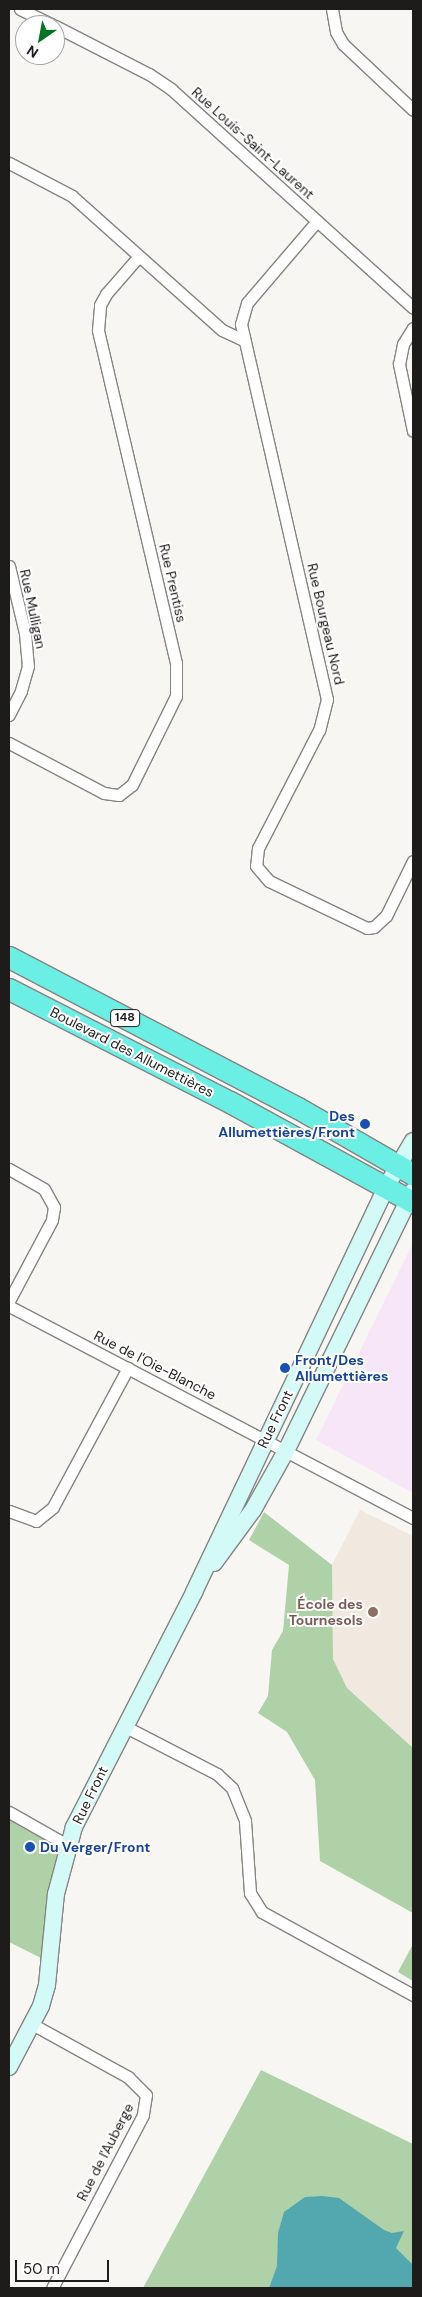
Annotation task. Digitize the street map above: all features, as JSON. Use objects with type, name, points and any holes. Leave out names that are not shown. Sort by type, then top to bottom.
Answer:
[{"type":"highway","name":"Boulevard des Allumettières","points":[[9,957],[298,1108],[406,1169]]},
{"type":"highway","name":"Boulevard des Allumettières","points":[[9,989],[386,1187],[412,1198]]},
{"type":"street","name":"Rue Louis-Saint-Laurent","points":[[20,9],[32,15]]},
{"type":"street","points":[[332,9],[336,32],[343,44],[413,110]]},
{"type":"street","name":"Rue Louis-Saint-Laurent","points":[[65,32],[149,74],[171,88],[413,308]]},
{"type":"street","points":[[9,163],[72,196],[222,330],[243,340]]},
{"type":"street","name":"Rue Bourgeau Nord","points":[[317,221],[247,302],[241,324],[243,340],[327,699],[319,730],[258,848],[256,866],[269,881],[367,928],[374,927],[386,916],[413,861]]},
{"type":"street","name":"Rue Prentiss","points":[[9,744],[104,793],[119,795],[132,785],[176,696],[176,663],[98,330],[100,305],[106,294],[138,256]]},
{"type":"street","points":[[413,328],[403,344],[399,364],[413,431]]},
{"type":"street","name":"Rue Mulligan","points":[[9,566],[25,633],[28,666],[22,691],[9,714]]},
{"type":"street","name":"Rue Front","points":[[9,2067],[32,2024],[47,1985],[56,1894],[67,1845],[124,1726],[194,1592],[386,1187],[406,1169],[413,1141]]},
{"type":"street","points":[[9,1169],[38,1184],[53,1201],[52,1220],[9,1301]]},
{"type":"street","name":"Rue Front","points":[[194,1592],[253,1510],[286,1451],[412,1198]]},
{"type":"street","name":"Rue de l'Oie-Blanche","points":[[9,1306],[413,1518]]},
{"type":"street","points":[[9,1511],[36,1521],[53,1508],[128,1368]]},
{"type":"street","points":[[124,1726],[217,1774],[232,1788],[239,1798],[245,1821],[250,1893],[262,1912],[413,1995]]},
{"type":"street","points":[[9,1812],[67,1845]]},
{"type":"street","name":"Rue de l'Auberge","points":[[32,2024],[128,2077],[146,2095],[143,2115],[52,2288]]},
{"type":"shaded area","points":[[413,1243],[413,1493],[316,1440]]},
{"type":"shaded area","name":"École des Tournesols","points":[[360,1510],[413,1536],[413,1748],[347,1688],[333,1659],[332,1565]]},
{"type":"green space","points":[[264,1512],[332,1565],[333,1659],[347,1688],[413,1748],[413,1913],[320,1861],[315,1780],[287,1732],[258,1713],[268,1696],[272,1650],[283,1631],[289,1565],[249,1540]]},
{"type":"green space","points":[[9,1812],[67,1845],[49,1962],[9,1942]]},
{"type":"green space","points":[[413,1944],[413,1981],[398,1972]]},
{"type":"green space","points":[[261,2070],[413,2144],[413,2288],[143,2288]]},
{"type":"water","points":[[305,2197],[339,2198],[384,2230],[392,2233],[404,2231],[396,2248],[413,2265],[413,2288],[269,2288],[277,2266],[278,2233],[284,2212]]},
{"type":"place","name":"Des Allumettières/Front","points":[[365,1124]]},
{"type":"place","name":"Front/Des Allumettières","points":[[285,1368]]},
{"type":"place","name":"École des Tournesols","points":[[373,1612]]},
{"type":"place","name":"Du Verger/Front","points":[[30,1847]]}]
